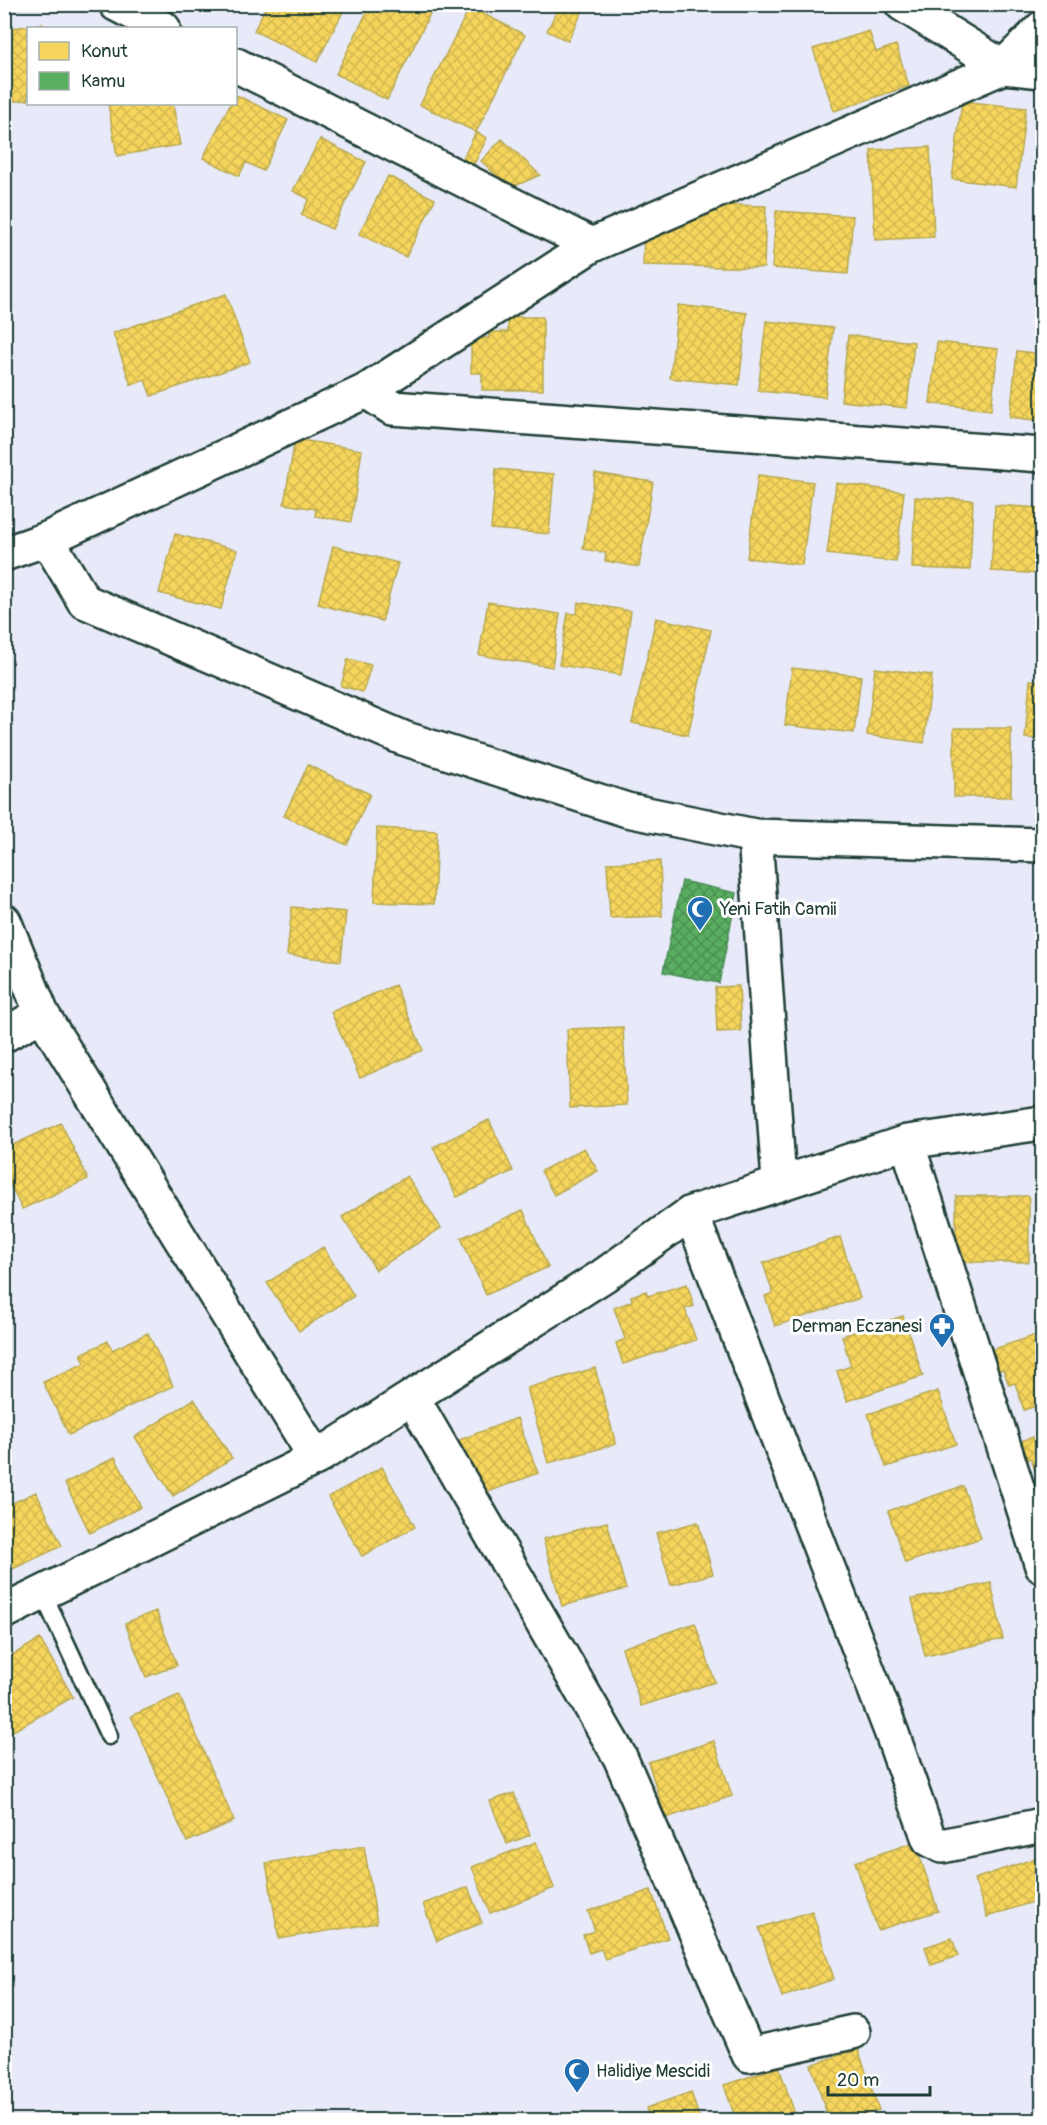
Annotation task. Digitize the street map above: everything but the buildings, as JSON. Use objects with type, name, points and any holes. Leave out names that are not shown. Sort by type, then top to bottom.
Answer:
[{"type":"street","points":[[116,4],[161,27]]},
{"type":"street","points":[[903,4],[1003,67],[1042,71]]},
{"type":"street","points":[[4,554],[47,539],[366,391],[592,245],[1003,67],[1042,28]]},
{"type":"street","points":[[237,66],[592,245]]},
{"type":"street","points":[[366,391],[392,408],[1042,455]]},
{"type":"street","points":[[47,539],[84,601],[392,733],[627,810],[754,836],[1042,845]]},
{"type":"street","points":[[754,836],[779,1182]]},
{"type":"street","points":[[4,921],[42,1014],[316,1458]]},
{"type":"street","points":[[4,1035],[42,1014]]},
{"type":"street","points":[[4,1612],[316,1458],[603,1276],[691,1213],[779,1182],[907,1142],[1042,1123]]},
{"type":"street","points":[[907,1142],[1042,1566]]},
{"type":"street","points":[[691,1213],[891,1731],[929,1839],[942,1846],[1042,1825]]},
{"type":"street","points":[[412,1397],[620,1757],[749,2055],[853,2032]]},
{"type":"lane","points":[[42,1594],[110,1736]]},
{"type":"place","name":"Yeni Fatih Camii","points":[[700,932]]},
{"type":"place","name":"Derman Eczanesi","points":[[942,1349]]},
{"type":"place","name":"Halidiye Mescidi","points":[[577,2094]]}]
